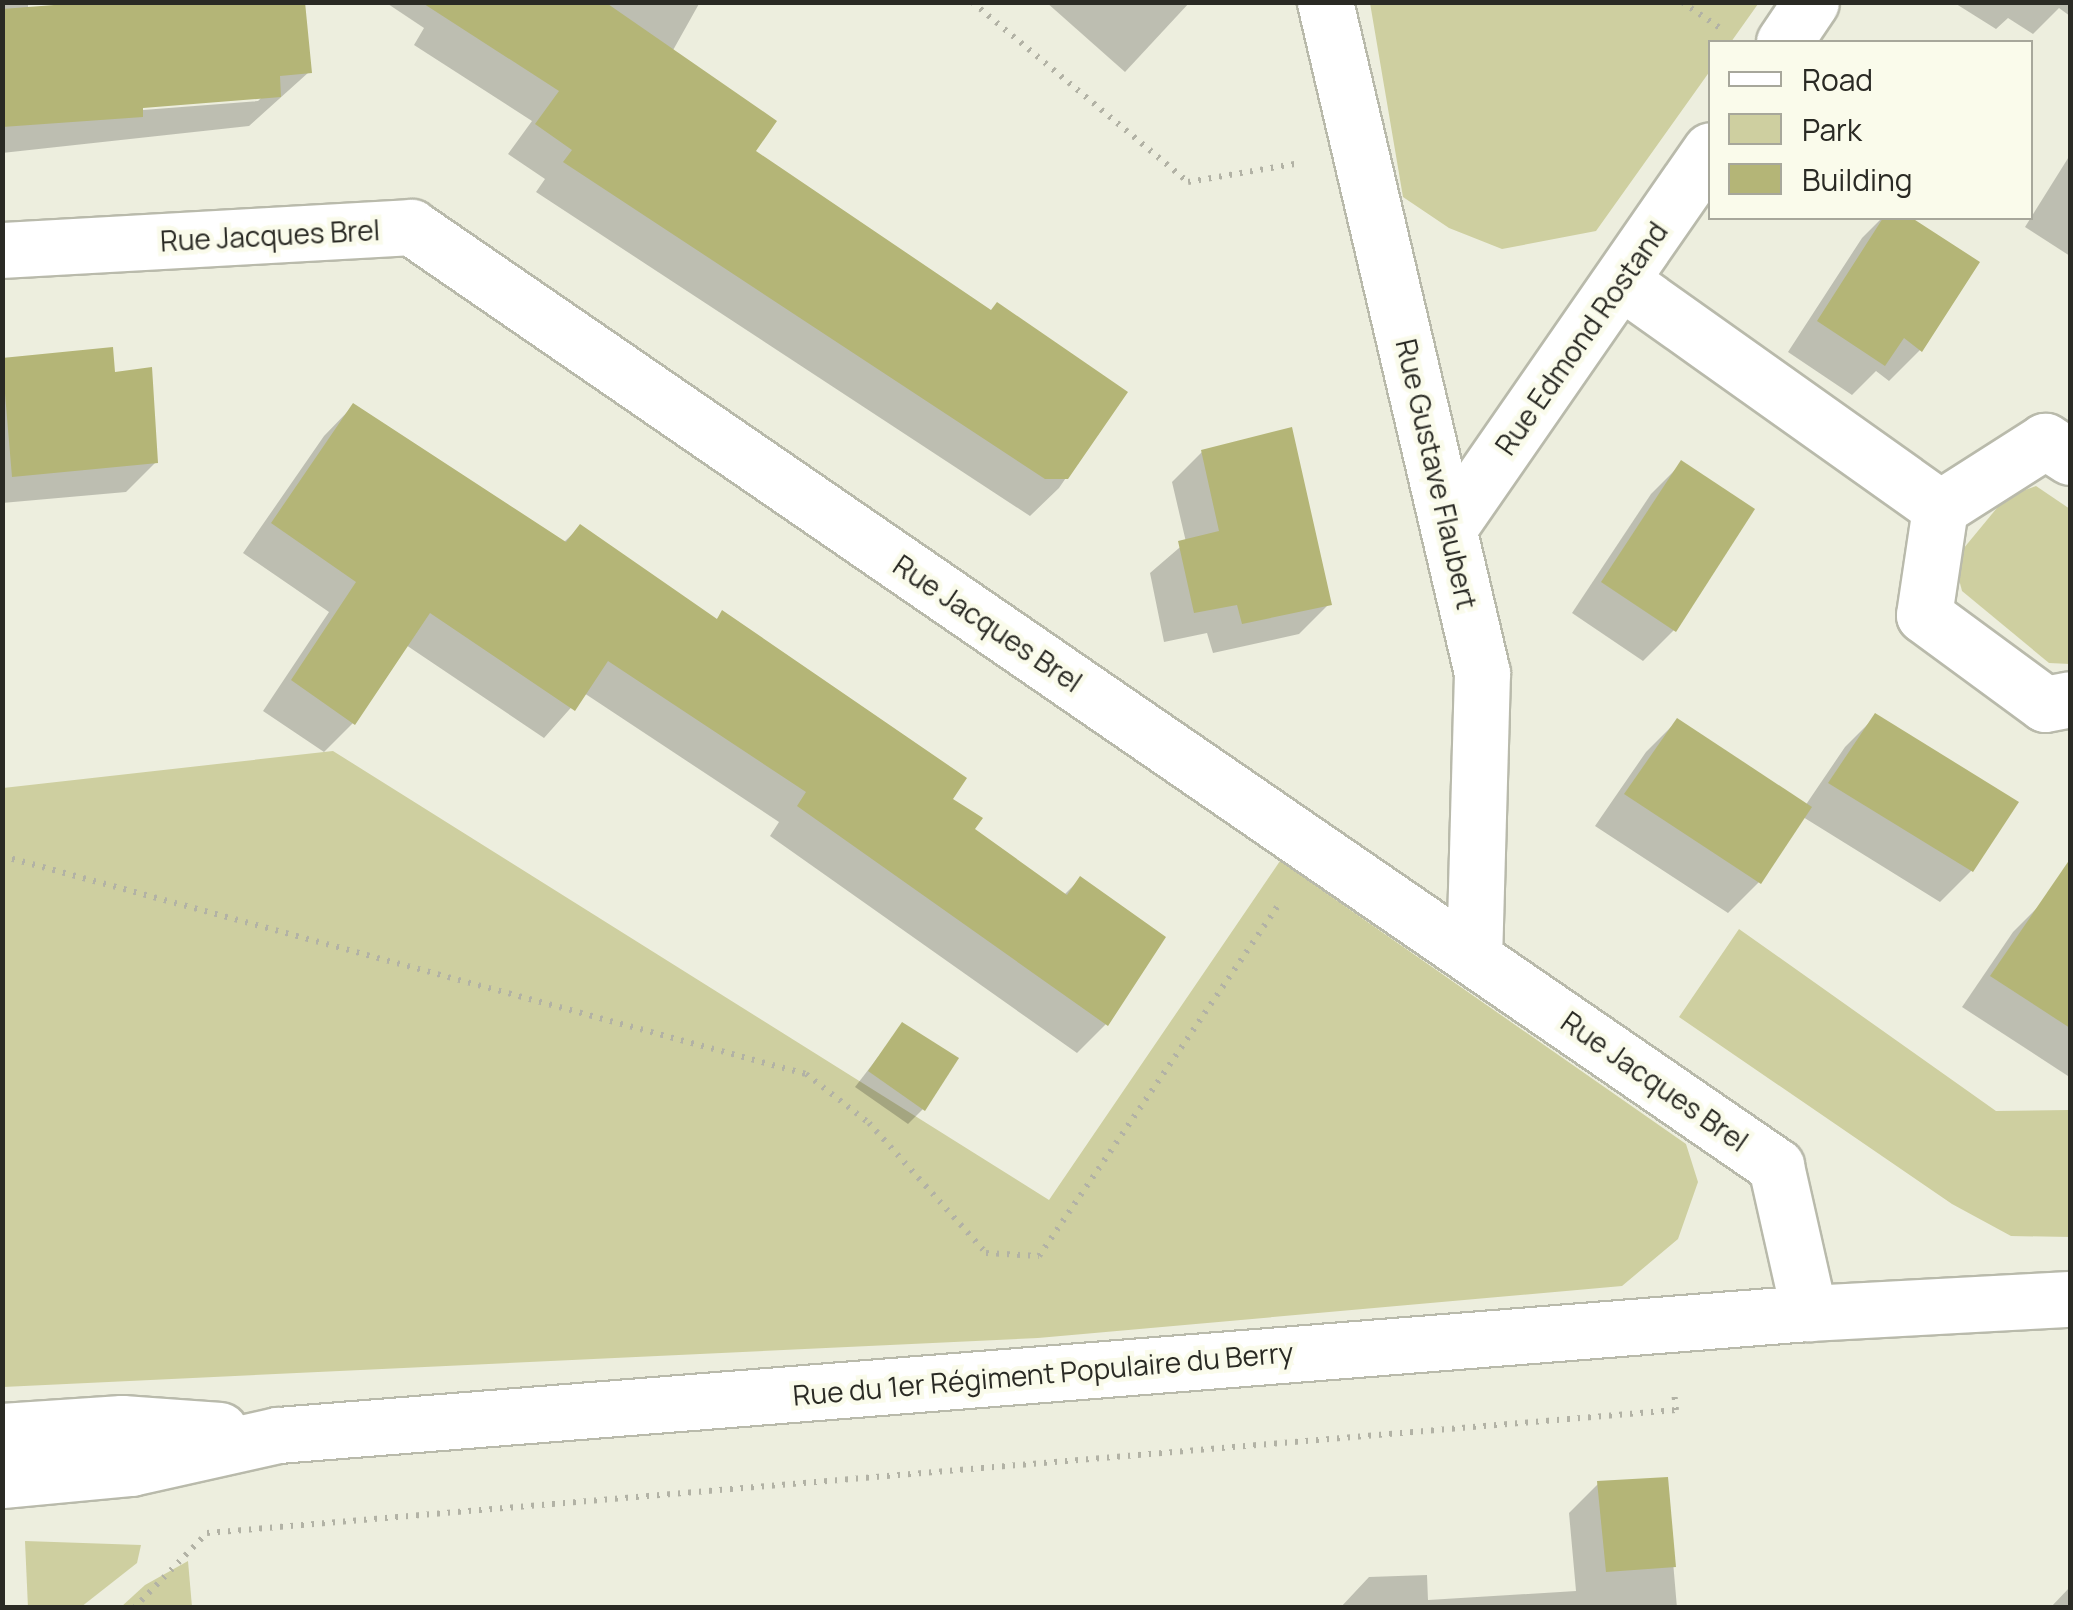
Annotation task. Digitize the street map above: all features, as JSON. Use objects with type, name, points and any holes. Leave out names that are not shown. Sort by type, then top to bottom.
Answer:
[{"type":"street","name":"Rue Gustave Flaubert","points":[[1325,2],[1482,673],[1474,953]]},
{"type":"street","points":[[1785,40],[1811,2]]},
{"type":"street","name":"Rue Edmond Rostand","points":[[1450,526],[1708,153]]},
{"type":"street","name":"Rue Jacques Brel","points":[[2,250],[411,227],[1474,953],[1776,1166],[1808,1313]]},
{"type":"street","points":[[1621,281],[1940,508]]},
{"type":"street","points":[[2070,457],[2045,441],[1940,508],[1924,615],[2045,704],[2070,699]]},
{"type":"street","name":"Rue du 1er Régiment Populaire du Berry","points":[[2,1480],[131,1468],[278,1435],[1808,1313],[2070,1299]]},
{"type":"street","name":"Rue du 1er Régiment Populaire du Berry","points":[[2,1431],[122,1423],[278,1435]]},
{"type":"path","points":[[972,2],[1188,182],[1361,152]]},
{"type":"path","points":[[1682,2],[1727,32]]},
{"type":"path","points":[[2,856],[806,1074],[869,1123],[986,1253],[1039,1256],[1317,848]]},
{"type":"path","points":[[134,1608],[207,1532],[1676,1410],[1666,1325]]},
{"type":"green space","points":[[1370,3],[1758,4],[1732,40],[1708,40],[1708,74],[1596,231],[1502,249],[1449,228],[1403,197]]},
{"type":"green space","points":[[2036,486],[2070,509],[2070,664],[2049,663],[1962,591],[1954,560],[2006,497]]},
{"type":"green space","points":[[333,751],[1049,1200],[1280,861],[1686,1144],[1698,1182],[1678,1239],[1622,1286],[1038,1338],[3,1387],[3,788]]},
{"type":"green space","points":[[1739,929],[1996,1111],[2070,1110],[2070,1237],[2011,1236],[1952,1204],[1679,1017]]},
{"type":"green space","points":[[25,1541],[141,1545],[137,1563],[81,1607],[28,1608]]},
{"type":"green space","points":[[188,1561],[192,1607],[121,1607],[145,1585]]},
{"type":"building","points":[[93,2],[305,2],[312,73],[280,76],[281,97],[143,108],[143,117],[2,127],[2,9]]},
{"type":"building","points":[[421,2],[605,2],[777,121],[756,151],[991,310],[997,302],[1128,392],[1068,479],[1045,479],[563,162],[572,150],[535,124],[559,91]]},
{"type":"building","points":[[1882,220],[1915,220],[1980,262],[1922,352],[1904,338],[1885,366],[1817,321]]},
{"type":"building","points":[[113,347],[115,372],[152,367],[158,463],[12,477],[2,358]]},
{"type":"building","points":[[353,403],[566,542],[580,524],[717,619],[722,610],[967,778],[953,799],[983,818],[975,829],[1067,895],[1080,876],[1166,937],[1108,1026],[797,806],[806,792],[608,661],[575,711],[430,613],[355,725],[291,680],[356,582],[271,523]]},
{"type":"building","points":[[1292,427],[1332,605],[1242,624],[1237,605],[1194,613],[1178,541],[1219,531],[1201,450]]},
{"type":"building","points":[[1681,460],[1755,509],[1676,632],[1601,582]]},
{"type":"building","points":[[1875,713],[2019,802],[1973,872],[1828,783]]},
{"type":"building","points":[[1677,718],[1812,807],[1761,884],[1624,794]]},
{"type":"building","points":[[2070,859],[2070,1028],[1990,976]]},
{"type":"building","points":[[902,1022],[959,1058],[925,1111],[868,1071]]},
{"type":"building","points":[[1668,1477],[1676,1567],[1606,1572],[1597,1481]]}]
